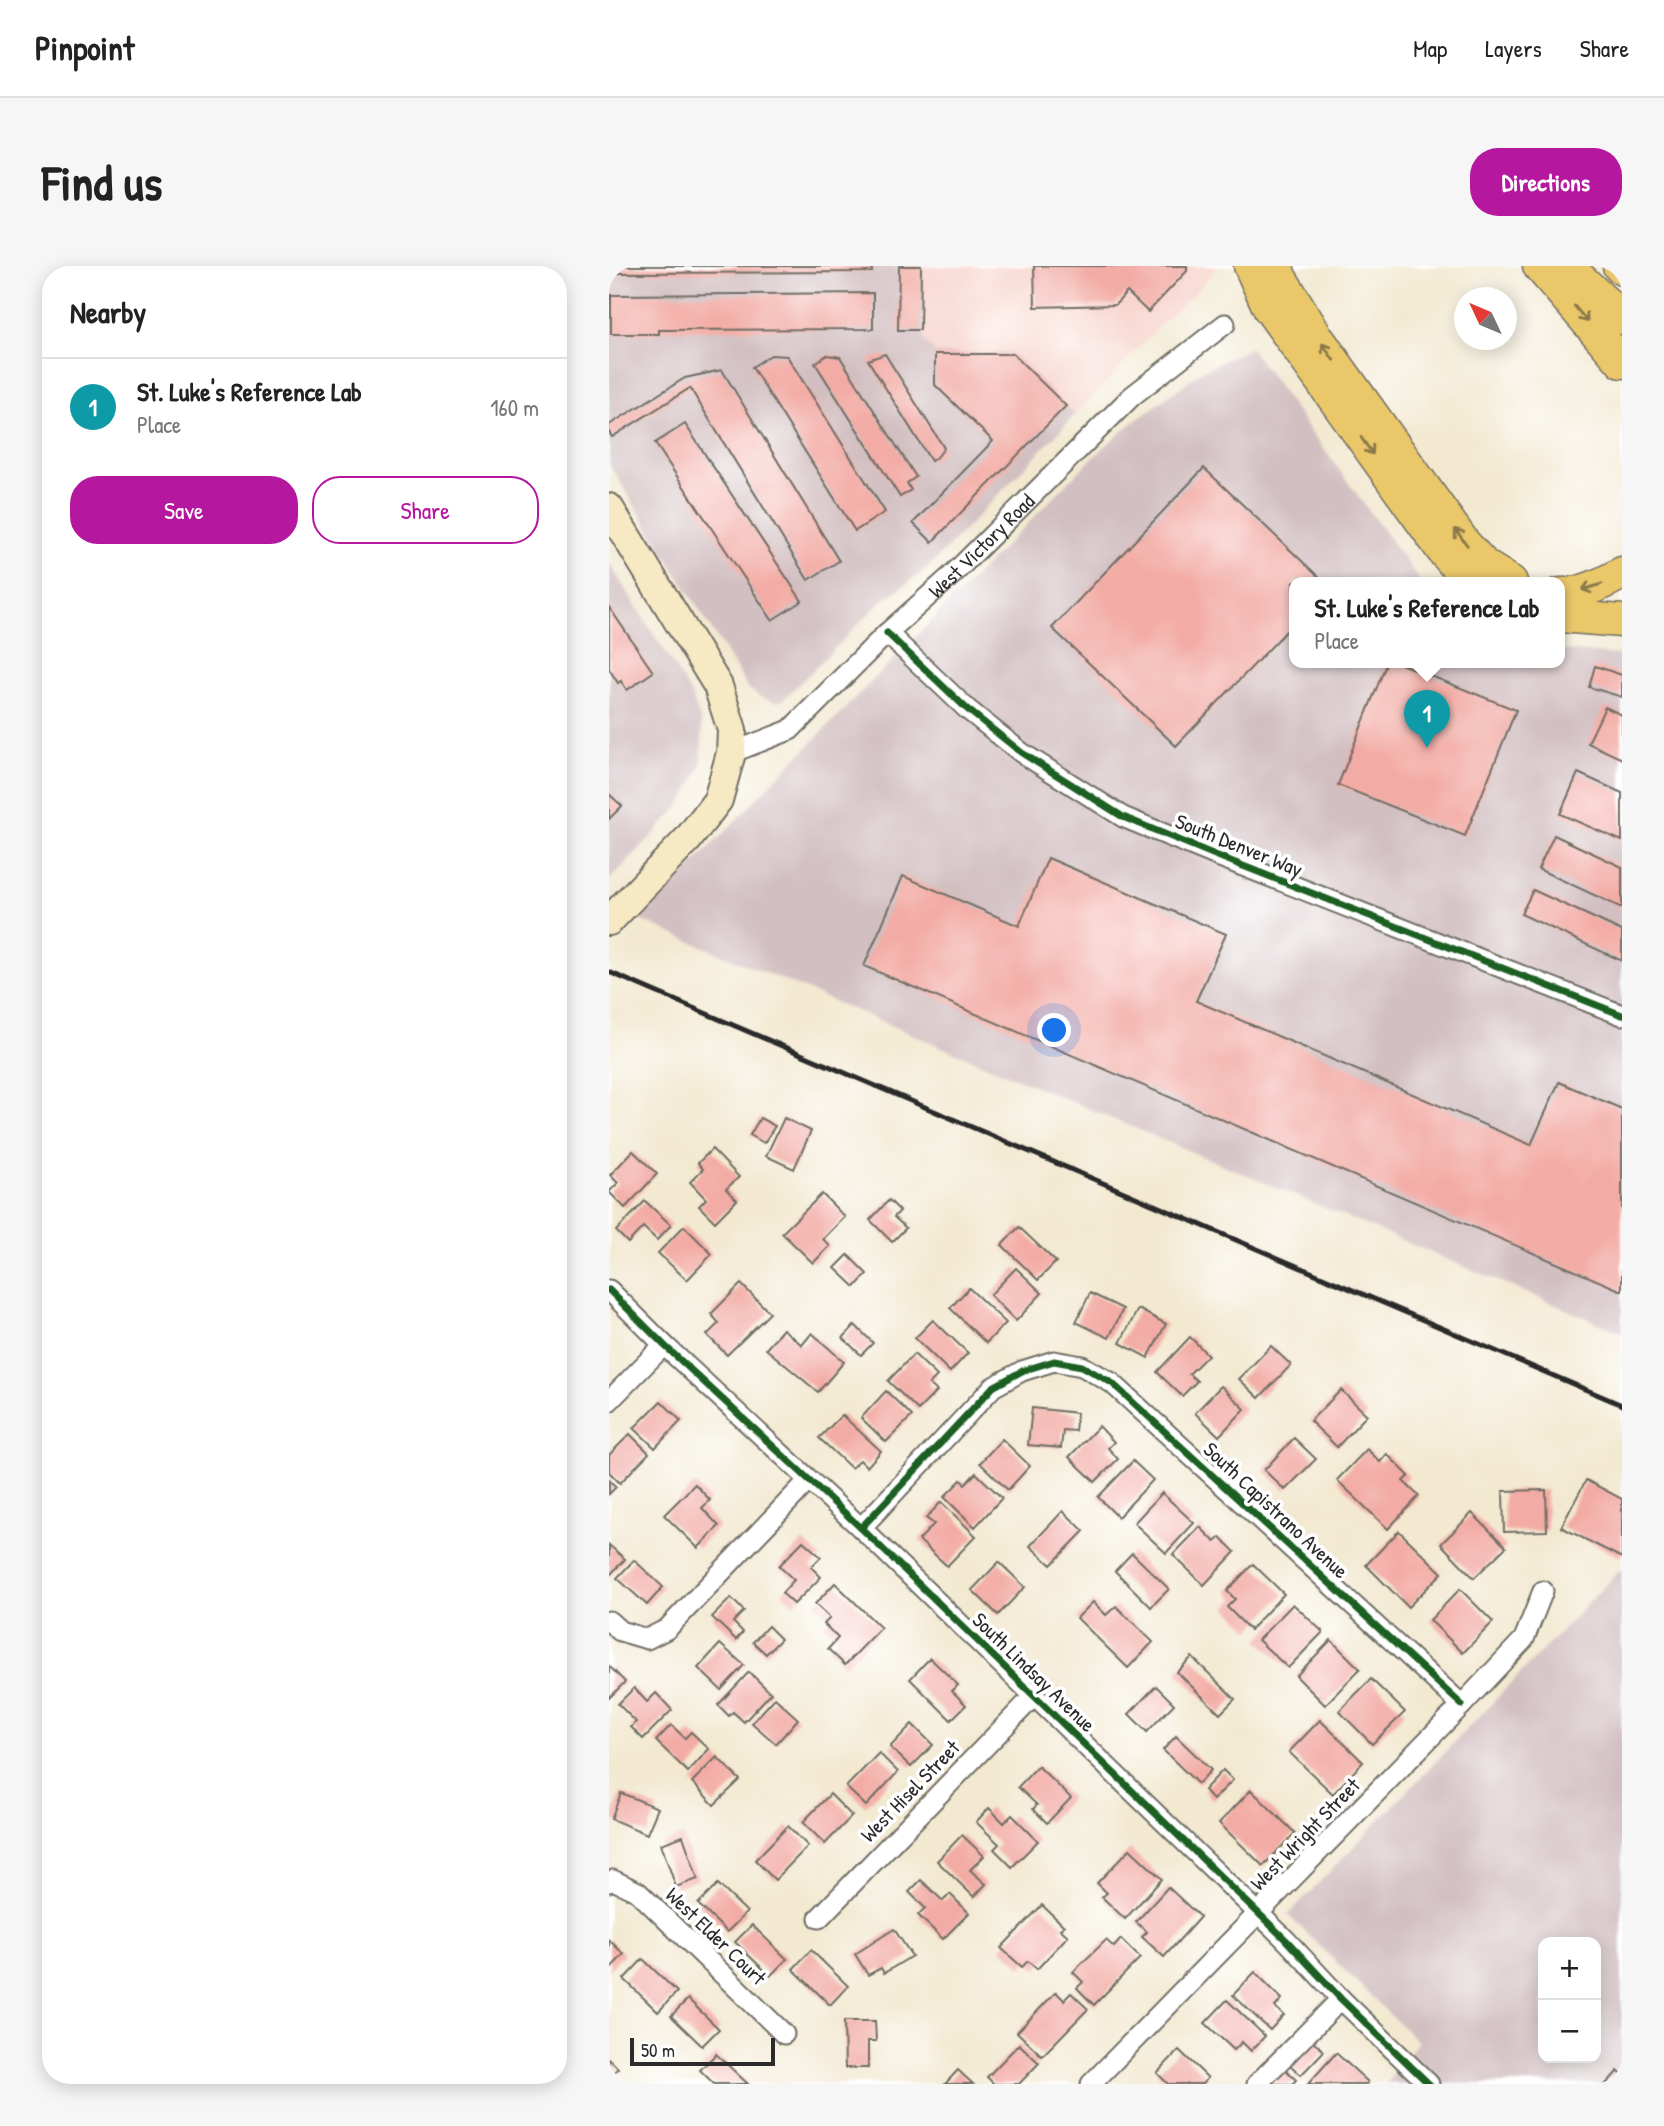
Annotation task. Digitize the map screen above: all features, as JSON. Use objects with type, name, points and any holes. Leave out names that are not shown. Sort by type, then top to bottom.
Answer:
[{"type":"main road","points":[[1250,266],[1269,308],[1443,551],[1466,577]]},
{"type":"main road","points":[[1277,266],[1280,277],[1317,337],[1464,543],[1485,566],[1503,577]]},
{"type":"main road","points":[[1539,266],[1622,362]]},
{"type":"main road","points":[[1567,266],[1622,318]]},
{"type":"main road","points":[[1565,594],[1601,584],[1622,573]]},
{"type":"main road","points":[[1565,616],[1622,621]]},
{"type":"street","name":"West Victory Road","points":[[731,752],[790,730],[887,634],[952,575],[1132,396],[1225,324]]},
{"type":"street","points":[[609,508],[718,686],[732,730],[731,752],[718,800],[688,839],[609,921]]},
{"type":"street","name":"South Denver Way","points":[[887,634],[967,709],[1022,753],[1123,817],[1622,1015]]},
{"type":"street","name":"South Lindsay Avenue","points":[[609,1290],[664,1345],[861,1528],[1259,1913],[1341,1999],[1429,2084]]},
{"type":"street","points":[[609,1401],[664,1345]]},
{"type":"street","name":"South Capistrano Avenue","points":[[861,1528],[993,1387],[1021,1371],[1054,1361],[1082,1366],[1112,1383],[1462,1705]]},
{"type":"street","points":[[609,1620],[620,1631],[647,1639],[667,1629],[809,1480]]},
{"type":"street","name":"West Wright Street","points":[[1091,2084],[1524,1639],[1543,1591]]},
{"type":"street","name":"West Hisel Street","points":[[819,1918],[1034,1696]]},
{"type":"street","name":"West Elder Court","points":[[609,1881],[613,1880],[638,1892],[784,2034]]},
{"type":"street","points":[[1257,2084],[1341,1999]]},
{"type":"shaded area","points":[[609,266],[923,266],[924,342],[936,353],[1012,353],[1075,415],[926,570],[882,601],[783,700],[775,702],[760,697],[748,688],[609,464]]},
{"type":"shaded area","points":[[923,266],[1218,266],[1075,415],[1012,353],[936,353],[924,342]]},
{"type":"shaded area","points":[[1250,348],[1417,577],[1289,577],[1289,668],[1565,668],[1565,650],[1622,655],[1622,1333],[640,920],[1090,460],[1127,427],[1202,371]]},
{"type":"shaded area","points":[[609,563],[690,692],[701,721],[702,732],[701,767],[681,805],[609,881]]},
{"type":"shaded area","points":[[1622,1568],[1622,2084],[1386,2084],[1418,2042],[1288,1915]]},
{"type":"building","points":[[609,266],[872,266],[872,272],[609,273]]},
{"type":"building","points":[[899,266],[921,266],[920,330],[898,330]]},
{"type":"building","points":[[1034,266],[1187,266],[1187,271],[1148,312],[1127,292],[1115,305],[1035,307]]},
{"type":"building","points":[[873,293],[873,329],[659,330],[659,334],[611,334],[611,295]]},
{"type":"building","points":[[885,354],[944,448],[931,461],[868,360]]},
{"type":"building","points":[[935,354],[1013,354],[1066,406],[932,542],[913,523],[993,441],[935,385]]},
{"type":"building","points":[[771,355],[787,356],[885,512],[855,531],[752,367]]},
{"type":"building","points":[[827,355],[840,357],[916,477],[907,483],[911,490],[900,497],[815,363]]},
{"type":"building","points":[[722,370],[839,561],[808,580],[690,388],[612,437],[609,432],[609,425],[685,378]]},
{"type":"building","points":[[685,424],[802,601],[772,620],[655,443]]},
{"type":"building","points":[[1204,468],[1319,577],[1289,577],[1289,628],[1176,746],[1052,628]]},
{"type":"building","points":[[609,607],[653,672],[627,690],[621,681],[618,683],[609,669]]},
{"type":"building","points":[[1595,666],[1622,675],[1622,697],[1589,687]]},
{"type":"building","points":[[1385,668],[1411,668],[1516,710],[1465,836],[1338,785]]},
{"type":"building","points":[[1605,707],[1622,715],[1622,759],[1588,743]]},
{"type":"building","points":[[1578,773],[1622,793],[1622,841],[1560,814]]},
{"type":"building","points":[[609,794],[622,806],[609,819]]},
{"type":"building","points":[[1554,835],[1622,867],[1622,908],[1538,869]]},
{"type":"building","points":[[1048,858],[1226,934],[1196,1001],[1531,1145],[1559,1082],[1622,1109],[1622,1291],[864,966],[903,876],[1019,926]]},
{"type":"building","points":[[1533,890],[1622,931],[1622,961],[1521,914]]},
{"type":"building","points":[[760,1118],[775,1126],[764,1143],[750,1135]]},
{"type":"building","points":[[784,1118],[811,1131],[794,1169],[766,1156]]},
{"type":"building","points":[[712,1149],[739,1177],[726,1189],[737,1200],[715,1222],[699,1206],[706,1199],[690,1182],[703,1169],[698,1163]]},
{"type":"building","points":[[633,1151],[657,1174],[625,1208],[609,1192],[618,1183],[610,1175]]},
{"type":"building","points":[[822,1194],[845,1217],[823,1239],[830,1246],[813,1263],[782,1233]]},
{"type":"building","points":[[889,1200],[900,1211],[894,1217],[906,1228],[892,1242],[870,1220]]},
{"type":"building","points":[[645,1201],[671,1225],[657,1240],[643,1227],[628,1243],[616,1231]]},
{"type":"building","points":[[684,1226],[712,1254],[687,1280],[658,1253]]},
{"type":"building","points":[[1019,1227],[1056,1262],[1038,1280],[1002,1245]]},
{"type":"building","points":[[848,1255],[867,1274],[855,1287],[835,1268]]},
{"type":"building","points":[[1016,1268],[1042,1293],[1016,1321],[990,1295]]},
{"type":"building","points":[[741,1284],[770,1313],[727,1355],[707,1335],[719,1323],[711,1314]]},
{"type":"building","points":[[969,1288],[1006,1323],[986,1343],[950,1308]]},
{"type":"building","points":[[1090,1293],[1123,1309],[1109,1338],[1076,1322]]},
{"type":"building","points":[[1138,1309],[1166,1324],[1148,1358],[1120,1343]]},
{"type":"building","points":[[933,1320],[968,1353],[950,1372],[915,1338]]},
{"type":"building","points":[[855,1325],[873,1343],[861,1355],[843,1338]]},
{"type":"building","points":[[783,1329],[802,1345],[812,1333],[844,1362],[818,1392],[766,1349]]},
{"type":"building","points":[[1190,1337],[1208,1355],[1189,1374],[1197,1381],[1182,1396],[1157,1372]]},
{"type":"building","points":[[1271,1346],[1291,1365],[1259,1398],[1239,1379]]},
{"type":"building","points":[[914,1354],[937,1376],[929,1384],[937,1391],[918,1410],[888,1381]]},
{"type":"building","points":[[1221,1386],[1245,1409],[1219,1436],[1195,1413]]},
{"type":"building","points":[[1341,1390],[1367,1415],[1337,1447],[1310,1421]]},
{"type":"building","points":[[886,1391],[912,1416],[886,1442],[861,1418]]},
{"type":"building","points":[[661,1401],[681,1421],[655,1448],[634,1428]]},
{"type":"building","points":[[1032,1408],[1077,1413],[1075,1431],[1063,1430],[1061,1448],[1028,1445]]},
{"type":"building","points":[[842,1415],[881,1451],[867,1467],[860,1460],[851,1468],[819,1438]]},
{"type":"building","points":[[1099,1426],[1114,1442],[1108,1448],[1118,1459],[1095,1482],[1069,1457]]},
{"type":"building","points":[[630,1434],[649,1453],[620,1483],[609,1472],[609,1455]]},
{"type":"building","points":[[1294,1438],[1316,1459],[1285,1490],[1264,1470]]},
{"type":"building","points":[[1002,1439],[1030,1466],[1008,1490],[980,1463]]},
{"type":"building","points":[[1367,1449],[1380,1462],[1387,1454],[1409,1476],[1403,1481],[1419,1496],[1388,1529],[1337,1480]]},
{"type":"building","points":[[1133,1461],[1153,1480],[1118,1517],[1098,1497]]},
{"type":"building","points":[[976,1473],[1002,1498],[975,1527],[944,1497],[961,1480],[965,1484]]},
{"type":"building","points":[[609,1480],[616,1487],[609,1494]]},
{"type":"building","points":[[1586,1480],[1622,1499],[1622,1558],[1561,1527]]},
{"type":"building","points":[[695,1484],[710,1500],[702,1508],[719,1526],[698,1548],[664,1515]]},
{"type":"building","points":[[1546,1490],[1547,1531],[1504,1532],[1503,1491]]},
{"type":"building","points":[[1162,1493],[1194,1523],[1166,1553],[1134,1523]]},
{"type":"building","points":[[941,1502],[976,1536],[947,1566],[919,1540],[934,1524],[926,1518]]},
{"type":"building","points":[[1063,1511],[1084,1531],[1051,1565],[1030,1546]]},
{"type":"building","points":[[1472,1513],[1506,1547],[1474,1578],[1441,1544]]},
{"type":"building","points":[[1200,1527],[1215,1542],[1220,1537],[1235,1552],[1204,1585],[1173,1555]]},
{"type":"building","points":[[1399,1531],[1442,1573],[1408,1607],[1366,1565]]},
{"type":"building","points":[[803,1541],[821,1557],[811,1567],[821,1577],[794,1604],[782,1593],[794,1580],[779,1566]]},
{"type":"building","points":[[609,1545],[625,1559],[609,1576]]},
{"type":"building","points":[[1132,1553],[1169,1589],[1151,1607],[1115,1571]]},
{"type":"building","points":[[634,1560],[663,1587],[647,1605],[617,1578]]},
{"type":"building","points":[[999,1562],[1025,1587],[998,1615],[972,1590]]},
{"type":"building","points":[[1253,1564],[1284,1594],[1250,1630],[1227,1607],[1235,1599],[1227,1591]]},
{"type":"building","points":[[835,1583],[881,1628],[845,1665],[828,1649],[838,1638],[824,1624],[830,1618],[815,1604]]},
{"type":"building","points":[[1460,1589],[1493,1622],[1463,1653],[1430,1620]]},
{"type":"building","points":[[731,1598],[744,1611],[733,1622],[743,1632],[736,1640],[712,1617]]},
{"type":"building","points":[[1093,1602],[1106,1615],[1116,1606],[1153,1642],[1128,1668],[1077,1618]]},
{"type":"building","points":[[1293,1604],[1323,1632],[1288,1668],[1258,1640]]},
{"type":"building","points":[[768,1626],[781,1639],[766,1654],[753,1642]]},
{"type":"building","points":[[1331,1640],[1360,1669],[1325,1705],[1296,1676]]},
{"type":"building","points":[[720,1644],[744,1665],[721,1690],[698,1668]]},
{"type":"building","points":[[1192,1657],[1235,1699],[1220,1714],[1177,1672]]},
{"type":"building","points":[[930,1658],[958,1685],[952,1691],[966,1705],[951,1720],[910,1679]]},
{"type":"building","points":[[609,1666],[625,1682],[609,1698]]},
{"type":"building","points":[[749,1672],[771,1693],[744,1722],[733,1712],[729,1716],[718,1705]]},
{"type":"building","points":[[1371,1679],[1405,1712],[1372,1744],[1339,1711]]},
{"type":"building","points":[[1156,1686],[1174,1704],[1147,1732],[1129,1714]]},
{"type":"building","points":[[634,1688],[647,1702],[656,1693],[672,1710],[643,1739],[631,1727],[636,1722],[618,1704]]},
{"type":"building","points":[[775,1698],[798,1719],[776,1744],[752,1723]]},
{"type":"building","points":[[1320,1720],[1363,1762],[1333,1794],[1289,1752]]},
{"type":"building","points":[[912,1724],[933,1745],[911,1767],[890,1747]]},
{"type":"building","points":[[671,1725],[685,1738],[691,1732],[709,1749],[688,1772],[656,1741]]},
{"type":"building","points":[[1176,1736],[1211,1770],[1198,1784],[1163,1750]]},
{"type":"building","points":[[879,1753],[898,1772],[866,1806],[846,1787]]},
{"type":"building","points":[[717,1757],[740,1780],[714,1805],[692,1782]]},
{"type":"building","points":[[1038,1766],[1071,1798],[1047,1823],[1033,1809],[1037,1805],[1018,1787]]},
{"type":"building","points":[[1223,1770],[1233,1780],[1213,1800],[1204,1790]]},
{"type":"building","points":[[1251,1790],[1295,1833],[1263,1866],[1219,1823]]},
{"type":"building","points":[[621,1793],[658,1808],[647,1834],[611,1819]]},
{"type":"building","points":[[830,1794],[852,1816],[825,1844],[803,1822]]},
{"type":"building","points":[[989,1808],[1004,1823],[1012,1815],[1038,1841],[1012,1867],[994,1849],[999,1844],[976,1822]]},
{"type":"building","points":[[788,1826],[808,1846],[775,1880],[755,1860]]},
{"type":"building","points":[[962,1835],[984,1856],[970,1870],[986,1884],[974,1897],[937,1861]]},
{"type":"building","points":[[683,1836],[698,1879],[676,1887],[661,1844]]},
{"type":"building","points":[[1130,1849],[1162,1879],[1125,1919],[1102,1897],[1107,1893],[1097,1883]]},
{"type":"building","points":[[921,1880],[943,1901],[950,1894],[969,1913],[943,1939],[918,1915],[925,1908],[909,1892]]},
{"type":"building","points":[[718,1884],[747,1912],[727,1932],[698,1904]]},
{"type":"building","points":[[1168,1887],[1200,1917],[1164,1957],[1142,1937],[1147,1932],[1136,1922]]},
{"type":"building","points":[[1042,1905],[1064,1926],[1060,1929],[1068,1936],[1037,1969],[1028,1961],[1022,1967],[1001,1948]]},
{"type":"building","points":[[752,1925],[787,1959],[770,1976],[735,1942]]},
{"type":"building","points":[[894,1929],[912,1956],[884,1973],[881,1968],[868,1975],[855,1954]]},
{"type":"building","points":[[1121,1939],[1140,1958],[1094,2005],[1077,1988],[1083,1982],[1073,1972],[1106,1940],[1114,1947]]},
{"type":"building","points":[[609,1940],[624,1954],[609,1970]]},
{"type":"building","points":[[811,1950],[848,1986],[830,2005],[793,1969]]},
{"type":"building","points":[[643,1959],[677,1992],[658,2012],[624,1979]]},
{"type":"building","points":[[1255,1972],[1282,1999],[1275,2007],[1284,2015],[1270,2030],[1233,1995]]},
{"type":"building","points":[[1056,1992],[1064,2000],[1071,1993],[1088,2009],[1042,2056],[1017,2032]]},
{"type":"building","points":[[688,1999],[719,2029],[702,2046],[671,2016]]},
{"type":"building","points":[[1227,2000],[1265,2036],[1251,2051],[1242,2042],[1234,2050],[1205,2023]]},
{"type":"building","points":[[844,2021],[875,2021],[876,2041],[868,2041],[868,2068],[845,2068]]},
{"type":"building","points":[[1313,2041],[1324,2051],[1301,2075],[1290,2065]]},
{"type":"building","points":[[1019,2044],[1039,2063],[1019,2084],[994,2084],[987,2077]]},
{"type":"building","points":[[1179,2050],[1208,2078],[1202,2084],[1168,2084],[1157,2073]]},
{"type":"building","points":[[1336,2053],[1368,2082],[1367,2084],[1308,2084]]},
{"type":"building","points":[[716,2054],[748,2084],[714,2084],[700,2070]]},
{"type":"building","points":[[609,2059],[618,2068],[609,2077]]},
{"type":"building","points":[[1285,2069],[1296,2080],[1292,2084],[1271,2084]]},
{"type":"building","points":[[958,2070],[973,2084],[945,2084]]},
{"type":"building","points":[[1618,2071],[1622,2075],[1622,2084],[1606,2084]]},
{"type":"railway","points":[[609,972],[1622,1405]]},
{"type":"cycle path","points":[[887,633],[967,709],[1022,753],[1123,817],[1622,1015]]},
{"type":"cycle path","points":[[609,1290],[664,1345],[861,1528],[1286,1940],[1341,1999],[1429,2084]]},
{"type":"cycle path","points":[[861,1528],[993,1387],[1022,1371],[1054,1361],[1082,1366],[1112,1383],[1462,1705]]},
{"type":"place","name":"St. Luke's Reference Lab","points":[[1427,748]]}]
